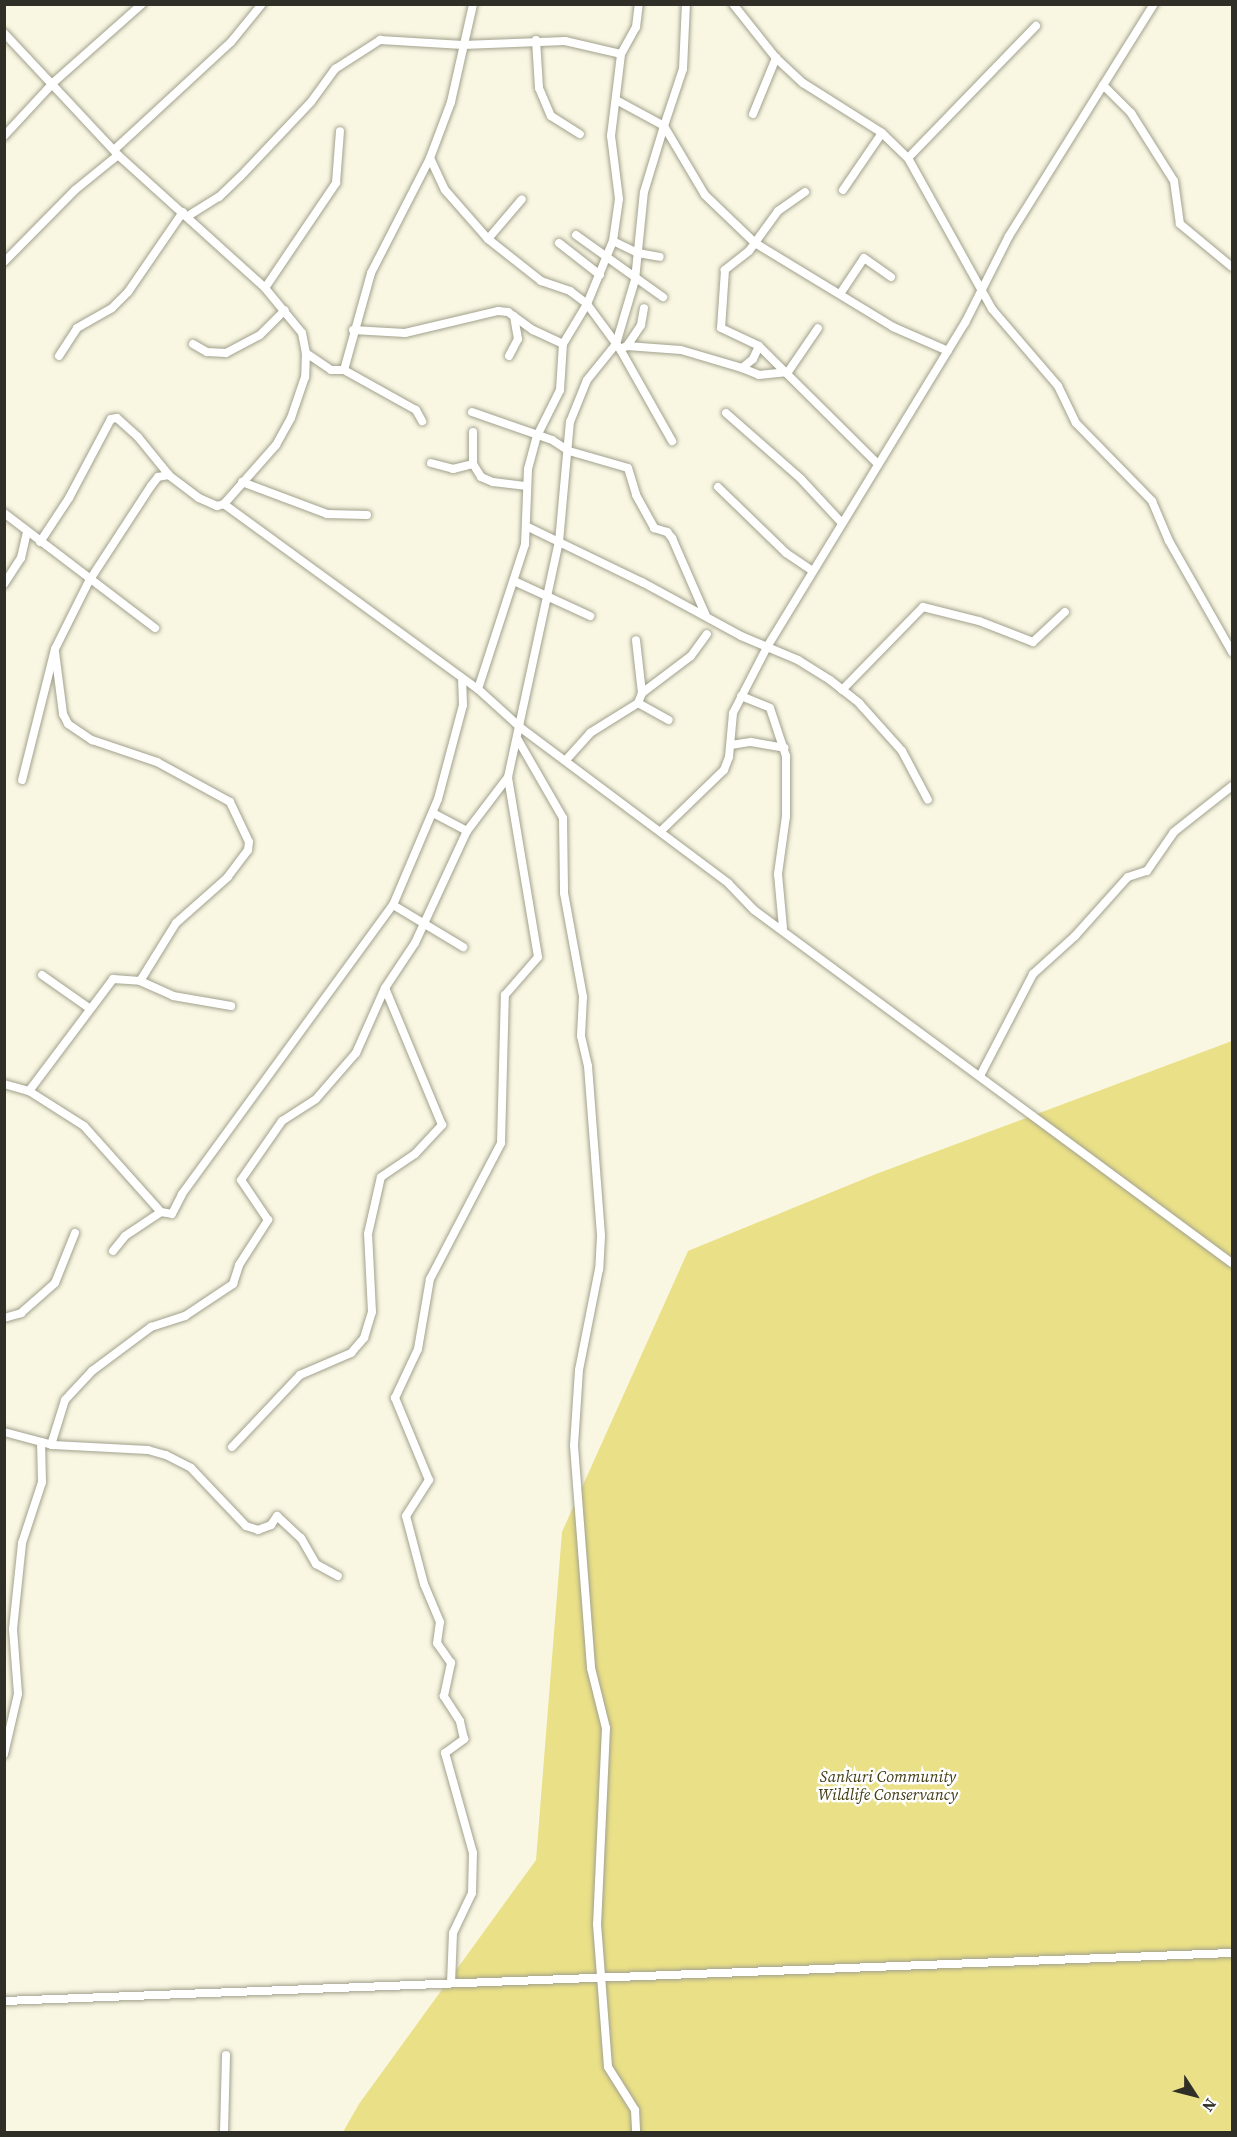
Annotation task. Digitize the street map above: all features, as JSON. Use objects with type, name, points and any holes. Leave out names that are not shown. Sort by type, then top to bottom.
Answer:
[{"type":"street","points":[[4,136],[54,82],[142,4]]},
{"type":"street","points":[[4,262],[75,190],[231,42],[262,4]]},
{"type":"street","points":[[344,370],[353,330],[379,255],[430,158],[451,102],[473,4]]},
{"type":"street","points":[[478,689],[514,581],[528,527],[525,486],[537,436],[560,390],[563,344],[587,304],[613,241],[619,198],[611,136],[618,101],[621,54],[636,27],[639,4]]},
{"type":"street","points":[[621,346],[635,280],[644,192],[683,69],[686,4]]},
{"type":"street","points":[[662,830],[724,770],[731,745],[734,713],[741,696],[810,570],[948,351],[983,290],[1009,236],[1154,4]]},
{"type":"street","points":[[738,6],[776,58],[816,94],[882,133],[908,158],[942,224],[983,290],[992,309],[1058,386],[1076,423],[1152,501],[1169,541],[1233,652]]},
{"type":"street","points":[[908,158],[955,114],[1036,26]]},
{"type":"street","points":[[4,33],[54,82],[116,152],[186,214],[285,309],[302,333],[306,353],[305,376],[291,418],[276,445],[224,504],[217,506],[199,498],[169,475],[125,424],[111,419],[69,498],[40,542]]},
{"type":"street","points":[[58,356],[77,328],[112,308],[128,292],[186,214],[219,197],[311,102],[335,69],[370,45],[391,38],[463,45],[536,40],[565,41],[621,54]]},
{"type":"street","points":[[536,40],[539,88],[551,116],[580,134]]},
{"type":"street","points":[[753,114],[776,58]]},
{"type":"street","points":[[1103,85],[1131,113],[1174,181],[1180,224],[1233,267]]},
{"type":"street","points":[[618,101],[664,126],[705,195],[755,243],[893,327],[948,351]]},
{"type":"street","points":[[265,288],[336,183],[340,131]]},
{"type":"street","points":[[843,190],[882,133]]},
{"type":"street","points":[[430,158],[445,190],[488,239],[541,281],[570,291],[587,304],[621,346],[672,441]]},
{"type":"street","points":[[805,192],[778,211],[755,243],[725,270],[720,320],[724,330],[759,346],[788,372],[878,464]]},
{"type":"street","points":[[488,239],[522,199]]},
{"type":"street","points":[[576,236],[635,280],[663,297]]},
{"type":"street","points":[[613,241],[638,253],[660,257]]},
{"type":"street","points":[[559,243],[600,275]]},
{"type":"street","points":[[840,294],[864,258],[891,278]]},
{"type":"street","points":[[51,1444],[65,1400],[92,1371],[151,1327],[177,1320],[230,1288],[239,1265],[268,1220],[241,1180],[282,1121],[316,1099],[356,1053],[385,988],[424,925],[467,831],[508,777],[521,728],[559,542],[570,422],[587,380],[640,325],[644,308]]},
{"type":"street","points":[[192,344],[207,352],[226,353],[260,335],[285,309]]},
{"type":"street","points":[[353,330],[405,333],[470,315],[498,310],[514,316],[533,330],[563,344]]},
{"type":"street","points":[[509,356],[518,339],[514,316]]},
{"type":"street","points":[[621,346],[700,354],[759,375],[788,372],[818,328]]},
{"type":"street","points":[[742,368],[759,346]]},
{"type":"street","points":[[306,353],[331,370],[344,370],[416,410],[422,421]]},
{"type":"street","points":[[472,412],[537,436],[569,451],[628,468],[636,495],[654,528],[668,532],[672,538],[706,616]]},
{"type":"street","points":[[726,413],[801,479],[841,522]]},
{"type":"street","points":[[474,432],[473,464],[488,480],[525,486]]},
{"type":"street","points":[[431,463],[453,469],[473,464]]},
{"type":"street","points":[[22,780],[55,649],[89,581],[158,477],[169,475]]},
{"type":"street","points":[[242,482],[327,514],[367,515]]},
{"type":"street","points":[[718,487],[786,553],[810,570]]},
{"type":"street","points":[[224,504],[478,689],[521,728],[662,830],[739,891],[754,910],[783,928],[1233,1263]]},
{"type":"street","points":[[4,513],[89,581],[155,628]]},
{"type":"street","points":[[528,527],[767,647],[798,660],[842,690],[902,751],[928,800]]},
{"type":"street","points":[[4,584],[21,558],[27,532]]},
{"type":"street","points":[[514,581],[547,594],[590,616]]},
{"type":"street","points":[[842,690],[923,607],[979,621],[1033,642],[1065,612]]},
{"type":"street","points":[[642,693],[691,656],[707,634]]},
{"type":"street","points":[[566,760],[590,733],[638,703],[642,693],[636,640]]},
{"type":"street","points":[[55,649],[63,714],[68,724],[92,740],[157,762],[230,802],[249,842],[248,850],[228,877],[176,923],[140,981]]},
{"type":"street","points":[[4,1084],[29,1091],[84,1126],[161,1212],[169,1215],[176,1209],[182,1194],[393,905],[433,813],[463,705],[462,679]]},
{"type":"street","points":[[741,696],[770,708],[784,748],[788,779],[778,874],[783,928]]},
{"type":"street","points":[[638,703],[669,720]]},
{"type":"street","points":[[518,740],[562,818],[564,893],[583,997],[581,1036],[588,1066],[601,1236],[599,1269],[579,1370],[574,1446],[591,1668],[606,1728],[597,1924],[603,1977],[608,2067],[635,2110],[636,2133]]},
{"type":"street","points":[[731,745],[751,742],[784,748]]},
{"type":"street","points":[[451,1983],[453,1933],[472,1893],[473,1853],[445,1753],[464,1739],[460,1721],[444,1696],[451,1663],[437,1643],[440,1622],[424,1584],[406,1516],[429,1480],[395,1398],[418,1349],[430,1279],[501,1143],[505,995],[538,957],[508,777]]},
{"type":"street","points":[[981,1074],[1033,974],[1075,936],[1128,877],[1147,871],[1174,832],[1233,786]]},
{"type":"street","points":[[433,813],[467,831]]},
{"type":"street","points":[[393,905],[463,947]]},
{"type":"street","points":[[42,975],[89,1008]]},
{"type":"street","points":[[29,1091],[89,1008],[113,979],[140,981],[173,996],[231,1006]]},
{"type":"street","points":[[232,1447],[300,1375],[351,1353],[364,1338],[372,1312],[368,1234],[381,1177],[415,1154],[442,1125],[385,988]]},
{"type":"street","points":[[112,1251],[125,1236],[161,1212]]},
{"type":"street","points":[[4,1318],[18,1315],[55,1284],[75,1233]]},
{"type":"street","points":[[4,1432],[51,1444],[148,1450],[166,1455],[191,1468],[246,1526],[264,1528],[277,1516],[301,1539],[316,1564],[338,1576]]},
{"type":"street","points":[[4,1754],[18,1694],[13,1629],[22,1543],[42,1482],[40,1442]]},
{"type":"street","points":[[4,2001],[284,1993],[451,1983],[1233,1953]]},
{"type":"street","points":[[224,2133],[226,2055]]},
{"type":"green space","name":"Sankuri Community Wildlife Conservancy","points":[[1232,1041],[1232,2132],[343,2132],[359,2104],[536,1860],[562,1532],[688,1251],[876,1174]]}]
